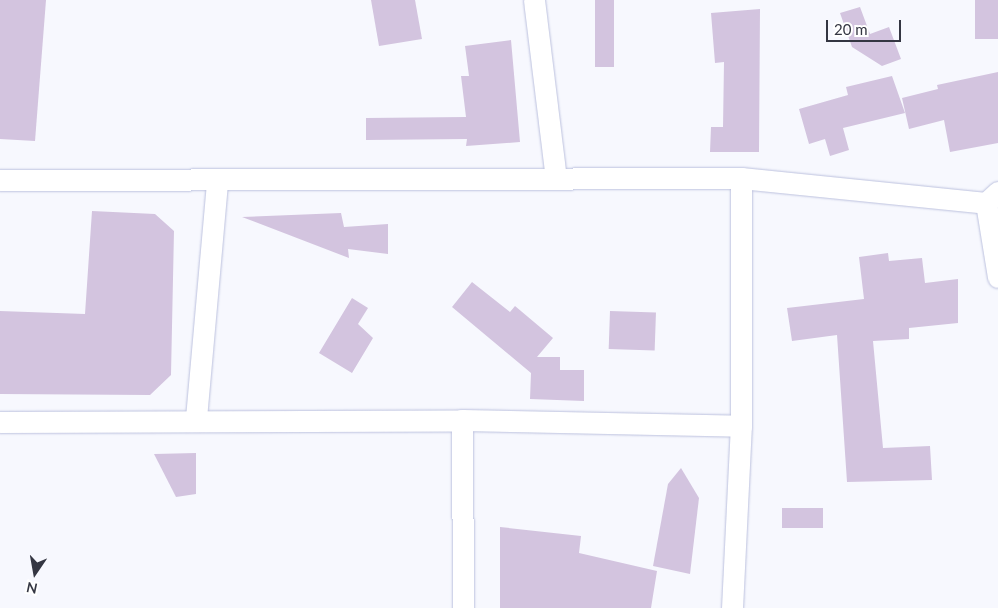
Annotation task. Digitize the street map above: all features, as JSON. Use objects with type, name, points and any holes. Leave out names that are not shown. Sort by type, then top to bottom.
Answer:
[{"type":"street","points":[[534,0],[556,179]]},
{"type":"street","points":[[732,608],[741,426],[740,178]]},
{"type":"street","points":[[0,180],[217,182],[740,178],[992,197],[998,277]]},
{"type":"street","points":[[196,418],[217,182]]},
{"type":"street","points":[[0,422],[196,418],[462,420],[741,426]]},
{"type":"street","points":[[462,420],[463,608]]},
{"type":"building","points":[[0,0],[46,0],[35,141],[0,139]]},
{"type":"building","points":[[371,0],[415,0],[422,39],[379,46]]},
{"type":"building","points":[[595,0],[614,0],[614,67],[595,67]]},
{"type":"building","points":[[975,0],[998,0],[998,39],[975,39]]},
{"type":"building","points":[[860,7],[870,34],[889,27],[901,59],[882,66],[852,47],[840,13]]},
{"type":"building","points":[[760,9],[759,152],[710,152],[711,127],[723,127],[724,62],[715,63],[711,13]]},
{"type":"building","points":[[511,40],[520,142],[466,146],[467,139],[366,140],[366,118],[466,117],[461,76],[469,76],[465,46]]},
{"type":"building","points":[[998,72],[998,143],[950,152],[944,120],[909,129],[902,98],[938,89],[937,85]]},
{"type":"building","points":[[892,76],[905,113],[843,128],[849,150],[830,156],[825,139],[809,144],[799,109],[848,95],[846,87]]},
{"type":"building","points":[[92,211],[155,214],[174,231],[171,375],[150,395],[0,394],[0,311],[85,314]]},
{"type":"building","points":[[341,213],[344,227],[388,224],[388,254],[348,249],[349,258],[242,217]]},
{"type":"building","points":[[888,253],[889,261],[922,258],[925,283],[958,279],[958,323],[909,328],[909,339],[873,341],[883,448],[930,446],[932,480],[847,482],[837,335],[792,341],[787,308],[864,299],[859,257]]},
{"type":"building","points":[[472,282],[510,312],[515,306],[553,338],[537,357],[560,357],[560,370],[584,370],[584,401],[530,399],[531,373],[452,307]]},
{"type":"building","points":[[352,298],[368,308],[358,324],[373,338],[352,373],[319,353]]},
{"type":"building","points":[[610,311],[656,313],[655,351],[609,349]]},
{"type":"building","points":[[196,453],[196,494],[176,497],[154,454]]},
{"type":"building","points":[[681,468],[699,498],[690,574],[653,566],[668,484]]},
{"type":"building","points":[[782,508],[823,508],[823,528],[782,528]]},
{"type":"building","points":[[500,527],[581,536],[579,553],[657,571],[651,608],[500,608]]}]
